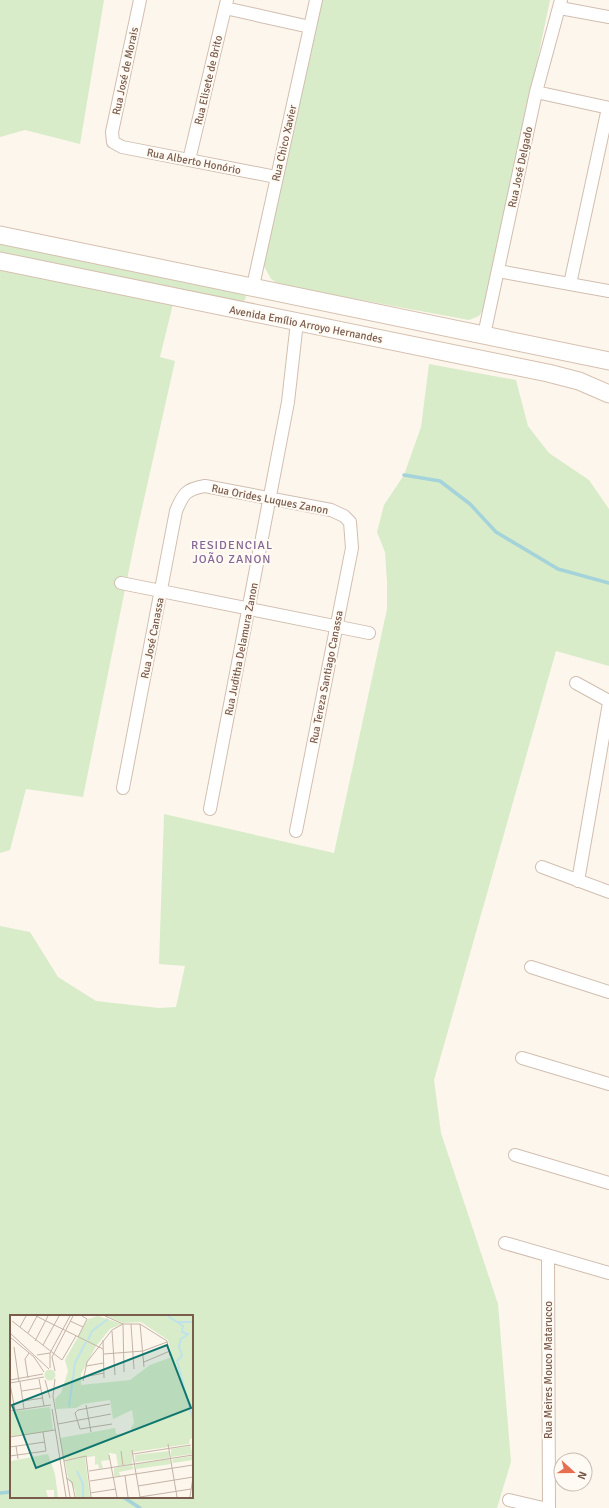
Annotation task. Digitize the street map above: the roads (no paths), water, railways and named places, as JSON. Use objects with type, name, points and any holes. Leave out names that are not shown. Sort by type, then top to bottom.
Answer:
[{"type":"main road","points":[[0,235],[253,286],[609,361]]},
{"type":"main road","name":"Avenida Emílio Arroyo Hernandes","points":[[0,261],[548,373],[579,381],[609,394]]},
{"type":"main road","points":[[250,313],[253,286]]},
{"type":"main road","points":[[478,359],[484,335]]},
{"type":"street","name":"Rua José de Morais","points":[[113,142],[112,132],[140,0]]},
{"type":"street","name":"Rua Chico Xavier","points":[[253,286],[316,0]]},
{"type":"street","points":[[226,4],[310,27]]},
{"type":"street","name":"Rua Elisete de Brito","points":[[189,160],[226,4]]},
{"type":"street","points":[[560,4],[609,17]]},
{"type":"street","name":"Rua José Delgado","points":[[484,335],[536,92],[560,4]]},
{"type":"street","points":[[536,92],[608,108],[570,284]]},
{"type":"street","name":"Rua Alberto Honório","points":[[113,142],[122,147],[276,177]]},
{"type":"street","points":[[498,270],[609,291]]},
{"type":"street","name":"Rua Juditha Delamura Zanon","points":[[210,809],[288,402],[297,322]]},
{"type":"street","name":"Rua Orides Luques Zanon","points":[[188,491],[205,486],[331,510],[344,516],[350,522]]},
{"type":"street","name":"Rua José Canassa","points":[[122,788],[176,511],[182,498],[188,491]]},
{"type":"street","name":"Rua Tereza Santiago Canassa","points":[[296,831],[352,548],[350,522]]},
{"type":"street","points":[[121,583],[369,633]]},
{"type":"street","points":[[576,683],[609,702],[578,881]]},
{"type":"street","points":[[542,867],[609,892]]},
{"type":"street","points":[[531,967],[609,992]]},
{"type":"street","points":[[522,1058],[609,1084]]},
{"type":"street","points":[[515,1155],[609,1183]]},
{"type":"street","points":[[504,1243],[609,1273]]},
{"type":"street","name":"Rua Meires Mouco Matarucco","points":[[548,1256],[549,1508]]},
{"type":"street","points":[[508,1500],[543,1508]]},
{"type":"waterway","points":[[404,475],[440,481],[470,504],[496,532],[558,569],[609,583]]},
{"type":"waterway","points":[[0,1493],[10,1492]]},
{"type":"waterway","points":[[125,1498],[140,1508]]},
{"type":"district","name":"RESIDENCIAL JOÃO ZANON","points":[[232,552]]}]
